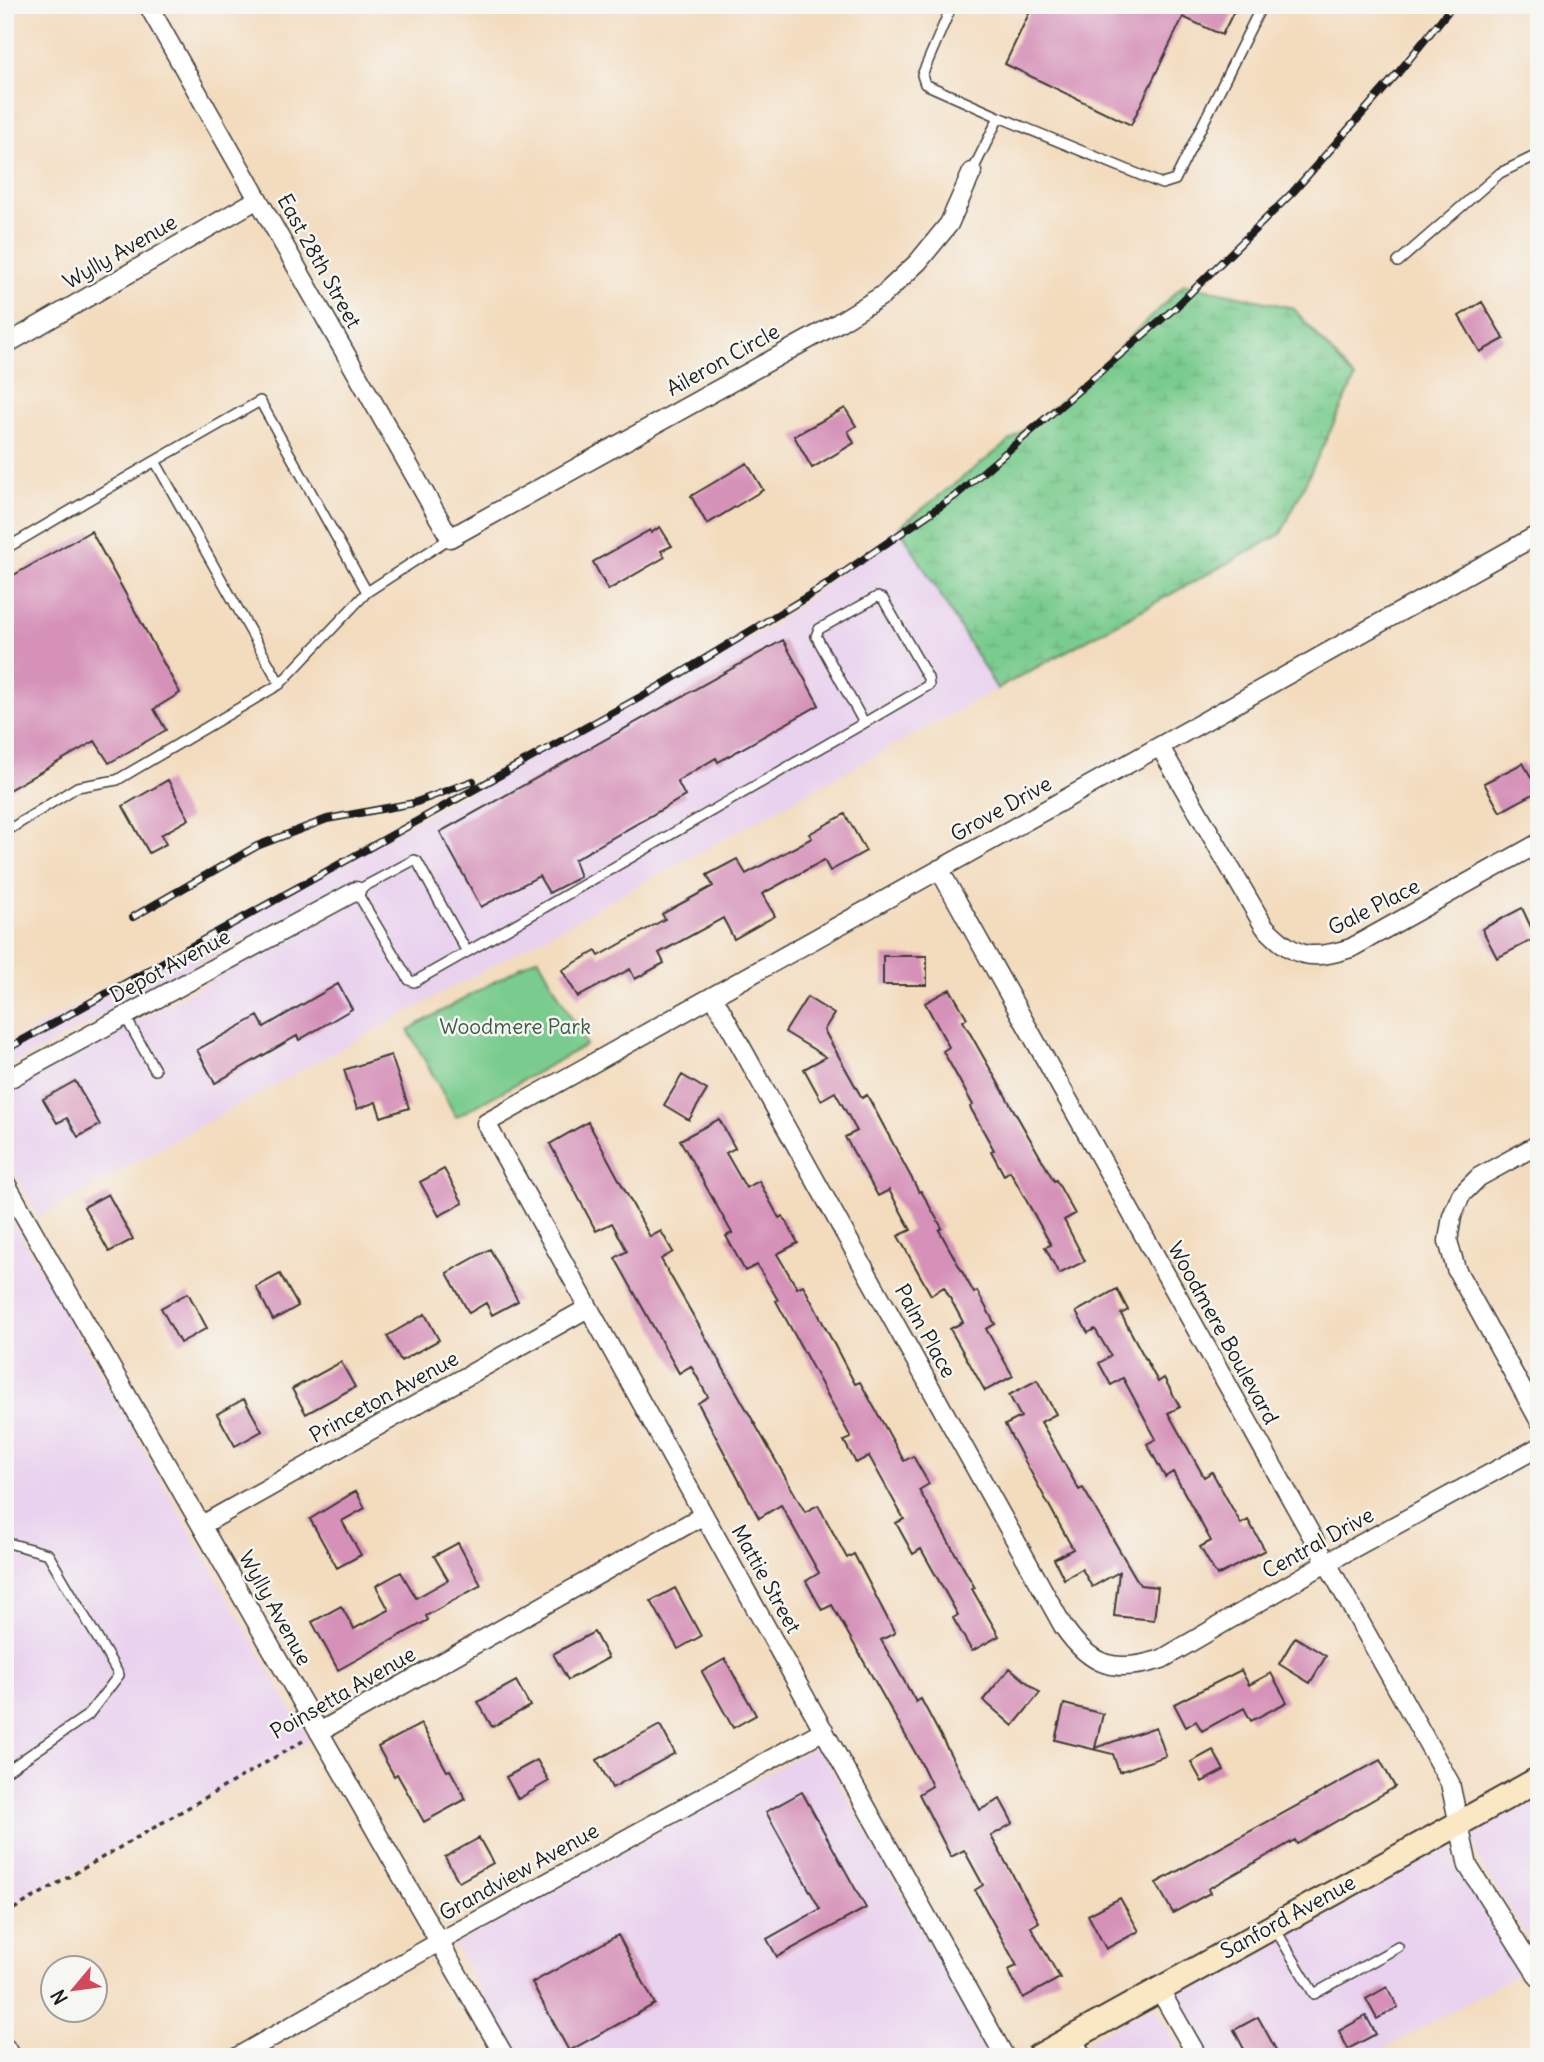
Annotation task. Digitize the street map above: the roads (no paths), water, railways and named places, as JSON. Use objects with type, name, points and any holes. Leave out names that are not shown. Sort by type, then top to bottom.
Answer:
[{"type":"main road","name":"Sanford Avenue","points":[[1038,2057],[1082,2046],[1159,1989],[1539,1779]]},
{"type":"street","name":"East 28th Street","points":[[148,5],[450,538]]},
{"type":"street","name":"Aileron Circle","points":[[450,538],[826,330],[883,295],[918,262],[949,224],[972,172]]},
{"type":"street","name":"Wylly Avenue","points":[[5,345],[258,199]]},
{"type":"street","name":"Grove Drive","points":[[486,1123],[1539,534]]},
{"type":"street","name":"Gale Place","points":[[1160,747],[1264,926],[1281,944],[1307,956],[1327,955],[1351,948],[1539,843]]},
{"type":"street","name":"Woodmere Boulevard","points":[[939,869],[1450,1783],[1468,1866],[1539,1979]]},
{"type":"street","name":"Depot Avenue","points":[[5,1081],[356,891]]},
{"type":"street","name":"Palm Place","points":[[713,996],[1063,1626],[1076,1645],[1094,1660],[1116,1668]]},
{"type":"street","name":"Mattie Street","points":[[486,1123],[1005,2057]]},
{"type":"street","points":[[1539,1144],[1479,1177],[1461,1195],[1451,1216],[1448,1241],[1456,1269],[1539,1420]]},
{"type":"street","name":"Wylly Avenue","points":[[6,1184],[505,2057]]},
{"type":"street","name":"Princeton Avenue","points":[[202,1525],[588,1308]]},
{"type":"street","name":"Central Drive","points":[[1116,1668],[1138,1667],[1162,1659],[1326,1563],[1539,1447]]},
{"type":"street","name":"Poinsetta Avenue","points":[[319,1732],[704,1515]]},
{"type":"street","name":"Grandview Avenue","points":[[237,2057],[439,1942],[824,1730]]},
{"type":"street","points":[[1159,1989],[1198,2057]]},
{"type":"street","points":[[5,2047],[11,2057]]},
{"type":"lane","points":[[952,5],[922,75],[925,84],[1162,184],[1175,180],[1262,5]]},
{"type":"lane","points":[[972,172],[999,117]]},
{"type":"lane","points":[[1398,262],[1500,173],[1539,154]]},
{"type":"lane","points":[[5,549],[260,401],[367,592]]},
{"type":"lane","points":[[155,461],[280,684]]},
{"type":"lane","points":[[5,832],[77,787],[117,779],[280,684],[367,592],[450,538]]},
{"type":"lane","points":[[467,952],[417,861],[414,860],[356,891],[409,980],[414,982],[467,952],[864,723],[929,685],[928,678],[883,598],[877,597],[819,629],[816,636],[864,723]]},
{"type":"lane","points":[[125,1016],[155,1070]]},
{"type":"lane","points":[[5,1542],[48,1554],[119,1675],[88,1715],[5,1772]]},
{"type":"lane","points":[[1273,1926],[1314,1994],[1398,1947]]},
{"type":"railway","points":[[5,1050],[655,689],[823,587],[955,496],[1177,306],[1293,192],[1398,73],[1453,5]]},
{"type":"railway","points":[[133,917],[257,846],[327,819],[414,803],[473,781]]},
{"type":"park label","name":"Woodmere Park","points":[[515,1027]]}]
